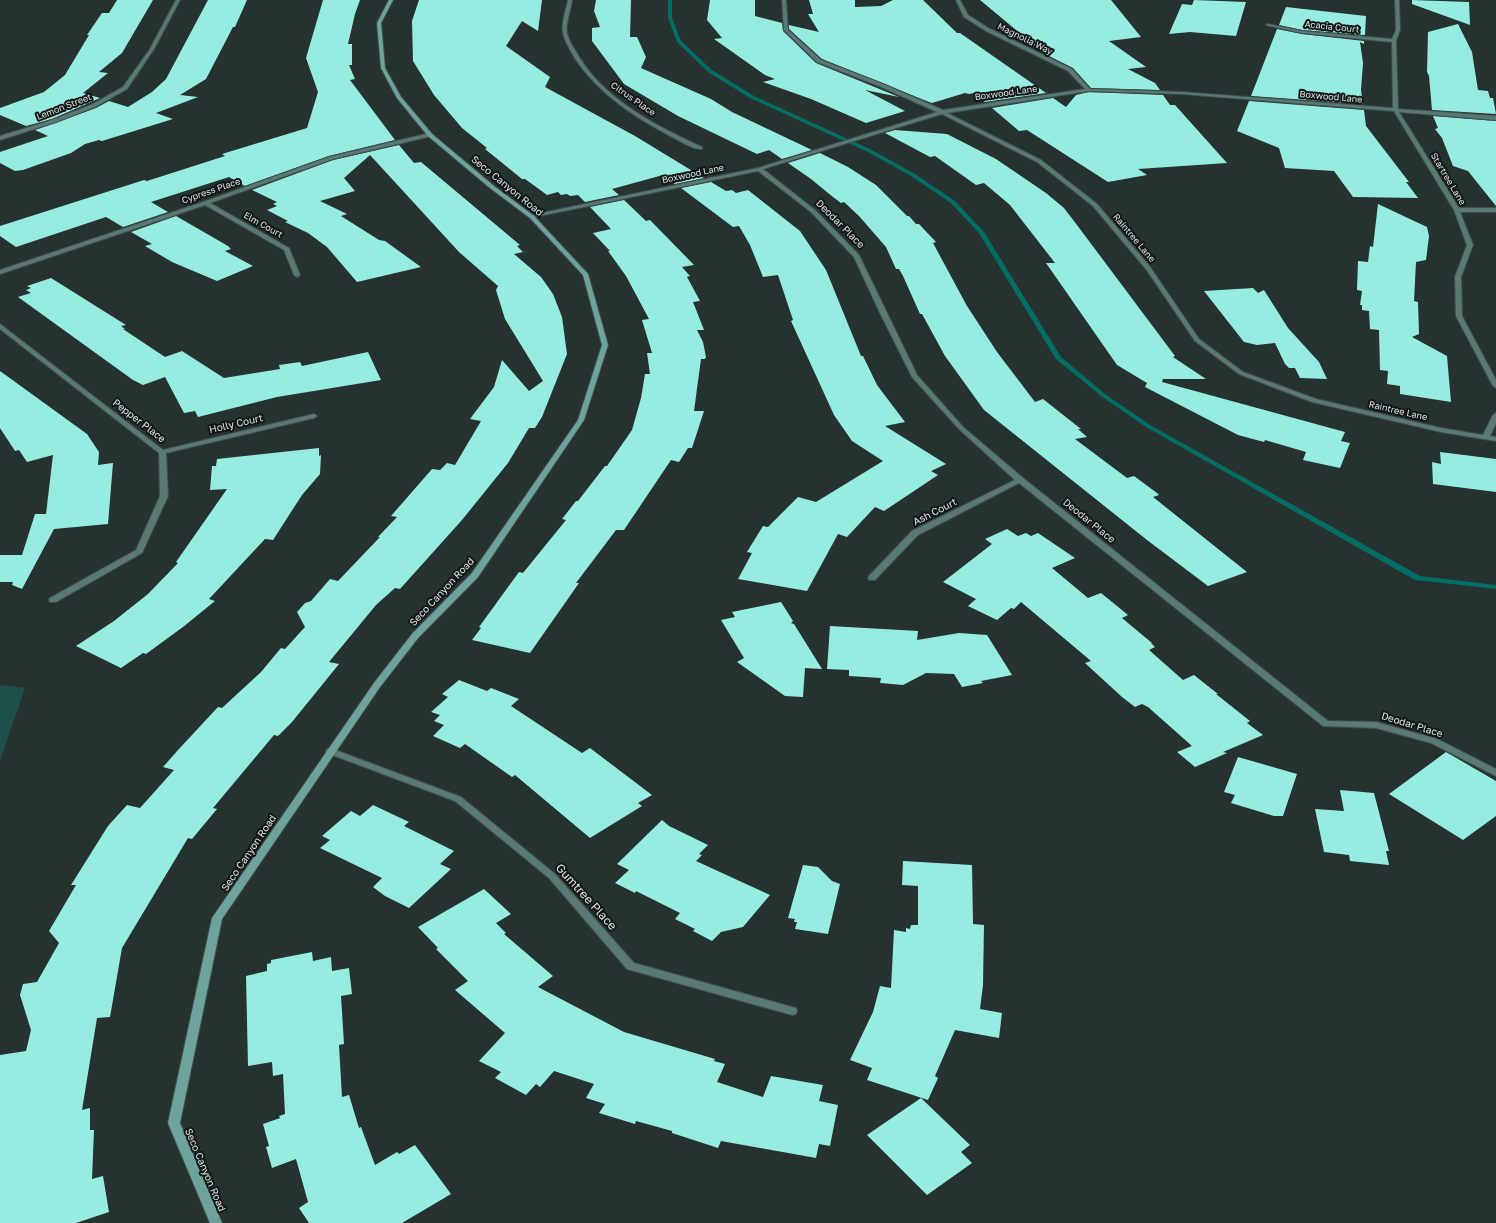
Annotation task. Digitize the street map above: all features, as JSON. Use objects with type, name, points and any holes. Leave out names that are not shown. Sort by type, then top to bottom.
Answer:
[{"type":"street","name":"Lemon Street","points":[[0,138],[54,121],[93,106],[126,88],[152,49],[178,0]]},
{"type":"street","name":"Seco Canyon Road","points":[[216,1223],[174,1123],[217,918],[330,751],[377,685],[415,636],[475,575],[581,420],[604,346],[586,276],[532,217],[492,187],[430,135],[399,98],[383,68],[379,23],[391,0]]},
{"type":"street","name":"Citrus Place","points":[[570,0],[565,34],[573,53],[583,69],[612,96],[672,136],[700,148]]},
{"type":"street","name":"Raintree Lane","points":[[784,0],[786,30],[819,61],[881,85],[942,112],[1039,161],[1095,205],[1148,268],[1197,340],[1241,373],[1314,401],[1441,430],[1496,439]]},
{"type":"street","name":"Magnolia Way","points":[[958,0],[966,16],[988,30],[1070,70],[1089,90]]},
{"type":"street","points":[[1396,111],[1394,41],[1398,30],[1397,0]]},
{"type":"street","name":"Acacia Court","points":[[1268,25],[1302,32],[1394,41]]},
{"type":"street","name":"Boxwood Lane","points":[[532,217],[759,169],[942,112],[1089,90],[1182,93],[1496,118]]},
{"type":"street","name":"Startree Lane","points":[[1396,111],[1457,210],[1470,245],[1458,277],[1459,316],[1496,386]]},
{"type":"street","name":"Cypress Place","points":[[0,272],[205,203],[331,158],[430,135]]},
{"type":"street","name":"Deodar Place","points":[[759,169],[813,211],[857,256],[914,376],[961,428],[1020,480],[1326,724],[1376,725],[1434,741],[1496,773]]},
{"type":"street","name":"Elm Court","points":[[205,203],[288,249],[297,275]]},
{"type":"street","points":[[1457,210],[1496,210]]},
{"type":"street","name":"Pepper Place","points":[[0,326],[162,452],[164,496],[139,551],[52,600]]},
{"type":"street","points":[[1486,437],[1496,415]]},
{"type":"street","name":"Holly Court","points":[[162,452],[314,416]]},
{"type":"street","name":"Ash Court","points":[[872,578],[915,533],[1020,480]]},
{"type":"street","name":"Gumtree Place","points":[[330,751],[458,799],[552,876],[631,966],[792,1011]]},
{"type":"green space","points":[[0,685],[25,688],[0,761]]},
{"type":"building","points":[[117,0],[153,0],[122,53],[99,72],[108,73],[83,93],[100,98],[52,119],[26,126],[0,115],[0,108],[44,92],[65,75],[89,35],[87,35],[102,13],[109,13]]},
{"type":"building","points":[[208,0],[247,0],[235,27],[233,27],[206,79],[180,95],[198,97],[156,113],[173,119],[102,141],[99,140],[85,144],[71,153],[23,170],[15,171],[0,163],[0,152],[48,136],[35,130],[96,108],[109,101],[128,107],[152,92],[166,79]]},
{"type":"building","points":[[323,0],[360,0],[348,44],[352,44],[352,65],[349,65],[355,79],[350,80],[395,140],[329,156],[245,186],[229,177],[151,202],[168,212],[123,227],[106,217],[16,247],[0,236],[0,226],[144,180],[147,181],[225,156],[222,154],[307,128],[318,92],[306,58]]},
{"type":"building","points":[[419,0],[542,0],[538,31],[522,21],[506,46],[550,77],[545,87],[635,136],[704,178],[675,184],[663,175],[612,189],[619,195],[585,202],[578,195],[561,195],[558,192],[547,195],[525,179],[522,179],[485,149],[487,148],[462,128],[434,95],[413,61],[412,21]]},
{"type":"building","points":[[596,0],[631,0],[630,37],[637,37],[646,57],[641,68],[711,99],[732,112],[812,150],[782,159],[769,150],[757,154],[678,116],[624,84],[592,41],[592,28],[600,27],[594,11]]},
{"type":"building","points":[[710,0],[755,0],[755,16],[782,23],[783,31],[816,63],[899,97],[865,90],[905,111],[866,123],[811,99],[763,82],[775,79],[765,75],[714,39],[722,38],[707,20]]},
{"type":"building","points":[[809,0],[855,0],[855,7],[881,6],[893,0],[923,0],[957,33],[960,33],[1046,93],[985,102],[974,93],[965,93],[932,103],[929,102],[822,59],[789,29],[789,25],[819,32],[808,14],[813,14]]},
{"type":"building","points":[[980,0],[1111,0],[1141,37],[1109,41],[1146,67],[1128,69],[1155,83],[1160,90],[1091,88],[1073,68],[1045,54]]},
{"type":"building","points":[[1194,0],[1246,2],[1236,36],[1190,32],[1169,34],[1182,4],[1192,5]]},
{"type":"building","points":[[1412,0],[1469,2],[1470,25],[1412,4]]},
{"type":"building","points":[[1286,7],[1366,16],[1365,35],[1302,30],[1279,25]]},
{"type":"building","points":[[1458,24],[1472,52],[1478,90],[1488,91],[1490,98],[1493,98],[1496,114],[1432,110],[1429,76],[1427,72],[1428,32]]},
{"type":"building","points":[[1277,29],[1302,34],[1364,41],[1364,44],[1360,42],[1363,63],[1361,90],[1363,104],[1251,96]]},
{"type":"building","points":[[1089,92],[1163,95],[1170,105],[1175,105],[1227,163],[1138,169],[1147,175],[1108,182],[1027,130],[1019,131],[992,108],[1053,98],[1066,107],[1076,95]]},
{"type":"building","points":[[1249,101],[1364,110],[1366,126],[1409,182],[1406,182],[1418,198],[1353,197],[1334,171],[1285,168],[1279,148],[1237,131]]},
{"type":"building","points":[[1433,116],[1496,121],[1496,206],[1468,171],[1453,166],[1442,138],[1435,129],[1438,128]]},
{"type":"building","points":[[895,130],[947,134],[996,159],[1046,193],[1064,208],[1175,356],[1173,357],[1206,379],[1163,379],[1162,382],[1345,432],[1341,441],[1350,443],[1340,468],[1303,460],[1306,452],[1265,440],[1264,442],[1238,435],[1145,387],[1147,383],[1117,365],[1046,263],[1055,263],[1010,205],[984,183],[976,185],[935,156],[930,157],[885,133]]},
{"type":"building","points":[[399,145],[414,163],[421,162],[520,245],[517,246],[523,252],[514,254],[541,277],[553,294],[562,317],[567,354],[542,417],[535,428],[529,428],[508,463],[462,520],[400,589],[395,588],[376,605],[329,662],[339,664],[292,722],[278,736],[274,735],[213,808],[217,809],[192,839],[188,838],[122,948],[110,1017],[97,1018],[82,1110],[90,1108],[90,1130],[94,1130],[92,1179],[103,1176],[109,1212],[76,1223],[0,1223],[0,1055],[26,1051],[31,1030],[20,995],[23,984],[37,982],[59,943],[49,931],[76,885],[71,885],[108,826],[127,805],[140,808],[174,770],[163,767],[178,750],[218,707],[222,708],[261,672],[281,648],[285,649],[305,627],[297,612],[305,603],[311,601],[330,579],[338,581],[380,537],[378,537],[397,517],[391,516],[432,469],[440,470],[447,463],[455,465],[481,421],[470,419],[494,387],[502,360],[529,391],[543,381],[505,319],[496,290],[498,286],[459,252],[370,155],[344,178],[355,191],[320,201],[347,214],[341,216],[379,240],[385,241],[421,267],[357,282],[327,247],[308,233],[285,222],[288,221],[267,210],[277,206],[273,204],[277,202],[252,190],[333,160]]},
{"type":"building","points":[[820,153],[848,167],[876,185],[907,216],[909,216],[916,224],[919,224],[936,242],[933,243],[967,306],[997,352],[1035,402],[1043,399],[1081,429],[1078,429],[1087,437],[1075,439],[1127,478],[1134,476],[1157,493],[1159,495],[1153,497],[1247,572],[1208,586],[1147,540],[984,410],[945,356],[922,314],[920,314],[903,276],[899,269],[896,269],[886,247],[859,216],[844,202],[841,203],[788,163]]},
{"type":"building","points":[[711,182],[726,191],[732,190],[736,193],[748,190],[800,231],[826,270],[861,356],[863,356],[877,385],[905,422],[885,426],[946,464],[931,471],[938,475],[884,511],[875,507],[847,537],[838,534],[807,591],[738,579],[752,553],[747,552],[763,526],[768,527],[798,497],[816,502],[883,461],[852,441],[834,415],[791,321],[793,320],[778,275],[763,277],[750,245],[739,226],[733,227],[681,188]]},
{"type":"building","points":[[624,200],[646,221],[650,220],[694,265],[682,267],[690,276],[687,277],[700,301],[693,302],[704,330],[697,330],[703,342],[706,357],[705,359],[701,359],[694,411],[704,411],[692,448],[688,448],[679,462],[671,460],[624,530],[616,530],[576,583],[579,583],[530,653],[472,640],[481,628],[479,627],[519,572],[523,573],[566,520],[562,519],[605,466],[607,466],[632,430],[641,398],[645,374],[650,374],[647,353],[652,353],[642,320],[649,319],[626,276],[608,251],[610,251],[593,233],[611,229],[590,207]]},
{"type":"building","points":[[1378,204],[1427,227],[1429,236],[1426,260],[1416,262],[1414,301],[1418,302],[1419,334],[1412,337],[1447,356],[1451,402],[1400,394],[1400,386],[1387,384],[1388,371],[1380,370],[1379,330],[1370,329],[1369,311],[1362,310],[1362,305],[1360,305],[1362,291],[1357,290],[1358,261],[1368,262],[1370,246],[1373,247]]},
{"type":"building","points":[[176,216],[228,246],[231,249],[225,251],[253,266],[217,281],[172,262],[145,246],[152,244],[131,232]]},
{"type":"building","points":[[51,278],[126,325],[121,326],[125,329],[123,329],[165,357],[182,351],[224,378],[280,369],[279,365],[300,362],[302,366],[368,352],[381,380],[277,397],[198,417],[195,411],[184,413],[165,377],[143,385],[133,380],[18,297],[31,293],[26,290],[31,288],[27,286]]},
{"type":"building","points":[[1253,288],[1258,293],[1264,290],[1288,328],[1319,362],[1327,379],[1300,378],[1295,368],[1289,368],[1285,364],[1275,343],[1257,345],[1244,342],[1204,291]]},
{"type":"building","points":[[0,371],[87,434],[99,452],[98,465],[113,463],[108,524],[54,529],[22,589],[12,585],[13,582],[0,582],[0,555],[22,555],[35,514],[46,514],[53,455],[27,462],[19,450],[15,451],[0,428]]},
{"type":"building","points":[[319,448],[319,456],[321,455],[320,474],[302,495],[273,540],[265,539],[209,599],[215,601],[146,654],[143,653],[121,668],[76,646],[114,621],[148,594],[178,563],[176,562],[227,489],[210,490],[212,466],[216,466],[217,459]]},
{"type":"building","points":[[1440,452],[1496,459],[1496,492],[1433,484],[1432,462],[1441,464]]},
{"type":"building","points":[[1007,529],[1018,536],[1026,533],[1031,536],[1038,533],[1075,558],[1052,568],[1088,598],[1101,593],[1128,615],[1122,618],[1152,643],[1155,647],[1149,650],[1183,680],[1194,675],[1250,721],[1247,723],[1263,735],[1223,752],[1227,753],[1195,767],[1177,752],[1192,746],[1148,707],[1142,704],[1135,707],[1122,697],[1085,663],[1091,661],[1021,602],[1014,609],[1011,608],[997,620],[968,606],[976,599],[943,582],[992,544],[985,539]]},
{"type":"building","points":[[781,602],[793,621],[791,623],[794,624],[822,669],[805,668],[803,697],[785,696],[737,662],[744,658],[721,620],[735,617],[732,612]]},
{"type":"building","points":[[830,626],[918,631],[917,640],[959,633],[987,635],[1012,675],[981,681],[983,683],[962,687],[954,674],[926,673],[903,685],[880,683],[881,678],[849,676],[849,670],[827,669]]},
{"type":"building","points":[[459,680],[487,691],[491,688],[519,699],[511,706],[582,753],[590,748],[652,795],[638,803],[642,806],[590,838],[515,775],[512,777],[465,744],[460,748],[433,736],[444,725],[434,721],[440,715],[431,712],[448,697],[442,694]]},
{"type":"building","points":[[1446,752],[1496,781],[1496,816],[1463,840],[1389,794]]},
{"type":"building","points":[[1238,757],[1297,774],[1283,816],[1274,816],[1231,803],[1235,795],[1224,792]]},
{"type":"building","points":[[1340,790],[1374,793],[1389,851],[1386,851],[1389,865],[1350,861],[1349,855],[1324,852],[1315,809],[1344,811]]},
{"type":"building","points":[[373,805],[409,822],[404,826],[454,851],[440,864],[451,869],[409,908],[385,896],[373,887],[382,878],[320,848],[330,840],[322,836],[351,811],[360,816]]},
{"type":"building","points":[[662,820],[669,826],[708,845],[699,854],[702,855],[696,861],[770,895],[743,927],[721,932],[712,941],[693,931],[695,929],[675,919],[680,913],[636,891],[635,893],[615,883],[629,870],[617,864]]},
{"type":"building","points":[[903,861],[972,865],[973,924],[984,925],[983,985],[980,1009],[1002,1013],[999,1038],[955,1030],[935,1076],[938,1078],[928,1100],[867,1080],[872,1068],[850,1060],[873,1012],[880,986],[891,988],[894,930],[906,932],[906,928],[910,929],[911,925],[918,925],[918,886],[902,885]]},
{"type":"building","points":[[803,865],[818,867],[832,881],[840,884],[828,934],[795,929],[797,922],[794,922],[795,919],[788,918]]},
{"type":"building","points":[[484,889],[511,914],[496,923],[506,933],[504,934],[553,976],[538,987],[624,1032],[715,1059],[714,1061],[725,1064],[717,1082],[763,1097],[771,1076],[823,1085],[819,1101],[838,1105],[830,1146],[819,1144],[816,1158],[721,1141],[718,1148],[672,1133],[672,1131],[636,1121],[635,1124],[599,1113],[605,1104],[586,1098],[594,1084],[554,1071],[540,1087],[536,1084],[526,1095],[495,1078],[501,1072],[479,1061],[505,1033],[455,990],[468,981],[436,949],[438,948],[418,927]]},
{"type":"building","points":[[312,952],[313,961],[331,957],[332,971],[349,968],[352,994],[341,996],[344,1044],[339,1045],[342,1097],[349,1095],[359,1128],[361,1127],[375,1165],[397,1152],[399,1154],[415,1145],[451,1194],[402,1223],[309,1223],[299,1208],[308,1202],[296,1159],[272,1168],[266,1147],[269,1146],[263,1124],[280,1118],[279,1116],[285,1114],[283,1074],[273,1076],[272,1062],[248,1066],[246,976],[267,971],[267,964],[271,963],[271,960]]},
{"type":"building","points":[[921,1098],[970,1145],[961,1152],[972,1163],[927,1195],[867,1135]]},
{"type":"waterway","points":[[670,0],[670,18],[679,42],[710,71],[752,97],[870,151],[913,175],[953,202],[981,232],[1058,358],[1103,395],[1148,426],[1418,578],[1496,587]]}]
